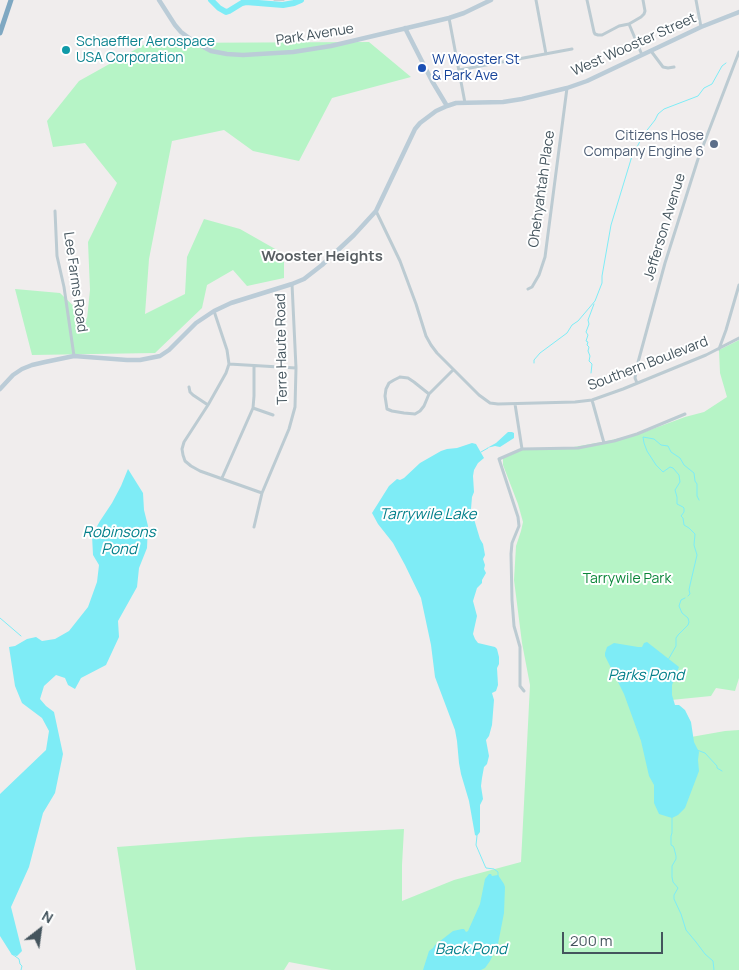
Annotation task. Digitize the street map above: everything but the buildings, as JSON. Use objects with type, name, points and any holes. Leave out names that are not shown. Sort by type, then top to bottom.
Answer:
[{"type":"highway","points":[[0,32],[11,0]]},
{"type":"main road","name":"Park Avenue","points":[[159,0],[175,25],[188,38],[211,51],[227,54],[312,50],[449,18],[491,0]]},
{"type":"main road","name":"West Wooster Street","points":[[447,106],[456,103],[503,102],[567,88],[587,81],[701,27],[739,12]]},
{"type":"main road","points":[[0,389],[13,375],[22,369],[74,356],[140,360],[160,356],[169,350],[196,323],[214,311],[231,303],[304,279],[322,265],[364,226],[376,211],[415,129],[427,117],[447,106],[405,28]]},
{"type":"street","points":[[536,0],[546,54]]},
{"type":"street","points":[[587,0],[594,32],[595,34],[602,35],[642,17],[645,11],[643,0]]},
{"type":"street","points":[[696,0],[701,27]]},
{"type":"street","points":[[449,18],[465,103]]},
{"type":"street","points":[[629,24],[642,55]]},
{"type":"street","points":[[459,70],[572,49]]},
{"type":"street","points":[[651,50],[663,67],[674,67]]},
{"type":"street","name":"Jefferson Avenue","points":[[637,384],[635,378],[637,366],[665,263],[698,159],[739,52]]},
{"type":"street","name":"Ohehyahtah Place","points":[[528,289],[532,287],[539,275],[544,256],[567,88]]},
{"type":"street","name":"Lee Farms Road","points":[[55,211],[57,256],[64,287],[74,356]]},
{"type":"street","name":"Southern Boulevard","points":[[376,211],[400,261],[426,336],[431,345],[453,370],[490,403],[515,404],[592,400],[637,384],[719,349],[739,338]]},
{"type":"street","name":"Terre Haute Road","points":[[254,526],[262,493],[293,419],[295,407],[296,368],[292,284]]},
{"type":"street","points":[[719,349],[739,285]]},
{"type":"street","points":[[214,311],[227,350],[229,364],[208,405],[184,442],[183,455],[185,461],[200,471],[262,493]]},
{"type":"street","points":[[229,364],[296,368]]},
{"type":"street","points":[[222,478],[253,408],[254,366]]},
{"type":"street","points":[[429,394],[408,378],[400,378],[389,383],[384,396],[387,409],[415,414],[420,412],[429,394],[453,370]]},
{"type":"street","points":[[189,387],[190,392],[208,405]]},
{"type":"street","points":[[592,400],[604,443]]},
{"type":"street","points":[[515,404],[522,448]]},
{"type":"street","points":[[253,408],[273,415]]},
{"type":"street","points":[[524,691],[520,686],[520,647],[514,626],[512,600],[511,554],[512,544],[519,526],[518,517],[499,459],[522,448],[578,448],[604,443],[631,436],[685,414]]},
{"type":"green space","points":[[369,42],[411,77],[332,98],[299,161],[253,151],[224,130],[172,141],[149,259],[145,314],[185,294],[187,257],[204,219],[240,229],[284,254],[284,278],[247,286],[233,270],[207,285],[202,308],[155,353],[32,355],[15,289],[60,293],[87,319],[90,290],[88,242],[117,183],[85,143],[53,147],[47,121],[79,81],[147,43]]},
{"type":"green space","name":"Tarrywile Park","points":[[739,340],[739,678],[735,691],[716,688],[711,696],[671,700],[691,737],[739,730],[739,970],[331,970],[289,962],[284,970],[136,970],[117,847],[249,837],[404,829],[402,901],[454,880],[521,862],[530,685],[522,643],[514,580],[516,546],[523,522],[503,465],[503,458],[524,448],[562,449],[639,434],[704,412],[727,397],[720,373],[719,350]]},
{"type":"water","points":[[508,432],[514,433],[514,438],[500,447],[487,448],[496,443]]},
{"type":"water","name":"Tarrywile Lake","points":[[472,443],[476,444],[484,458],[474,470],[474,492],[471,509],[483,544],[485,555],[483,559],[484,569],[486,573],[482,583],[477,588],[473,601],[477,616],[473,634],[478,643],[495,647],[499,657],[497,668],[498,685],[496,691],[492,693],[494,700],[492,725],[486,740],[489,756],[482,778],[483,799],[480,805],[480,832],[477,836],[475,835],[469,801],[461,774],[455,730],[435,677],[431,645],[421,598],[393,543],[372,513],[389,486],[397,479],[404,478],[420,463],[441,451]]},
{"type":"water","name":"Robinsons Pond","points":[[128,469],[143,493],[144,510],[148,526],[147,548],[139,568],[137,587],[118,621],[119,637],[106,665],[81,678],[75,689],[68,685],[65,678],[56,675],[44,686],[40,699],[54,712],[63,754],[55,793],[43,813],[29,867],[11,907],[22,951],[17,956],[12,955],[0,936],[0,794],[46,750],[49,731],[42,718],[22,703],[15,686],[9,647],[36,637],[42,641],[55,639],[69,631],[88,607],[97,582],[99,565],[93,555],[92,535],[112,503]]},
{"type":"water","name":"Parks Pond","points":[[647,642],[679,667],[672,685],[672,695],[675,705],[679,705],[685,710],[691,722],[694,742],[699,752],[699,771],[685,808],[672,818],[659,814],[654,803],[654,785],[649,776],[641,741],[624,694],[605,656],[607,647],[614,643],[642,647]]},
{"type":"water","name":"Back Pond","points":[[489,874],[492,876],[498,875],[505,887],[504,913],[498,944],[490,961],[481,970],[423,970],[429,951],[435,945],[453,931],[464,929],[466,932],[468,931],[480,904],[485,879]]},
{"type":"waterway","points":[[211,0],[226,12],[246,2],[283,5],[301,0]]},
{"type":"waterway","points":[[534,363],[534,360],[540,353],[567,333],[572,325],[578,321],[595,301],[602,283],[611,225],[632,156],[644,134],[658,114],[664,109],[698,96],[704,88],[712,84],[722,66],[726,63]]},
{"type":"waterway","points":[[591,373],[592,364],[589,361],[589,347],[586,341],[588,335],[586,332],[594,304]]},
{"type":"waterway","points":[[688,596],[690,594],[689,590],[697,555],[694,545],[695,534],[684,525],[681,516],[684,508],[677,504],[675,490],[680,482],[679,475],[673,468],[670,467],[663,472],[656,465],[647,451],[643,437],[654,439],[661,445],[668,446],[671,452],[680,458],[684,465],[694,473],[699,500]]},
{"type":"waterway","points":[[481,452],[488,448]]},
{"type":"waterway","points":[[668,660],[676,646],[676,638],[689,622],[679,606],[681,600],[685,598]]},
{"type":"waterway","points":[[0,618],[21,636]]},
{"type":"waterway","points":[[697,750],[705,753],[717,768],[722,771]]},
{"type":"waterway","points":[[672,818],[671,845],[676,856],[672,866],[672,877],[673,882],[678,888],[674,899],[686,930],[713,961],[714,970]]},
{"type":"waterway","points":[[477,836],[476,845],[486,868],[494,869],[498,872],[498,876]]},
{"type":"waterway","points":[[12,954],[19,959],[22,966],[21,970]]},
{"type":"railway","points":[[274,0],[284,0]]},
{"type":"place","name":"Schaeffler Aerospace USA Corporation","points":[[66,50]]},
{"type":"place","name":"W Wooster St & Park Ave","points":[[422,68]]},
{"type":"place","name":"Citizens Hose Company Engine 6","points":[[714,144]]},
{"type":"district","name":"Wooster Heights","points":[[322,257]]}]
